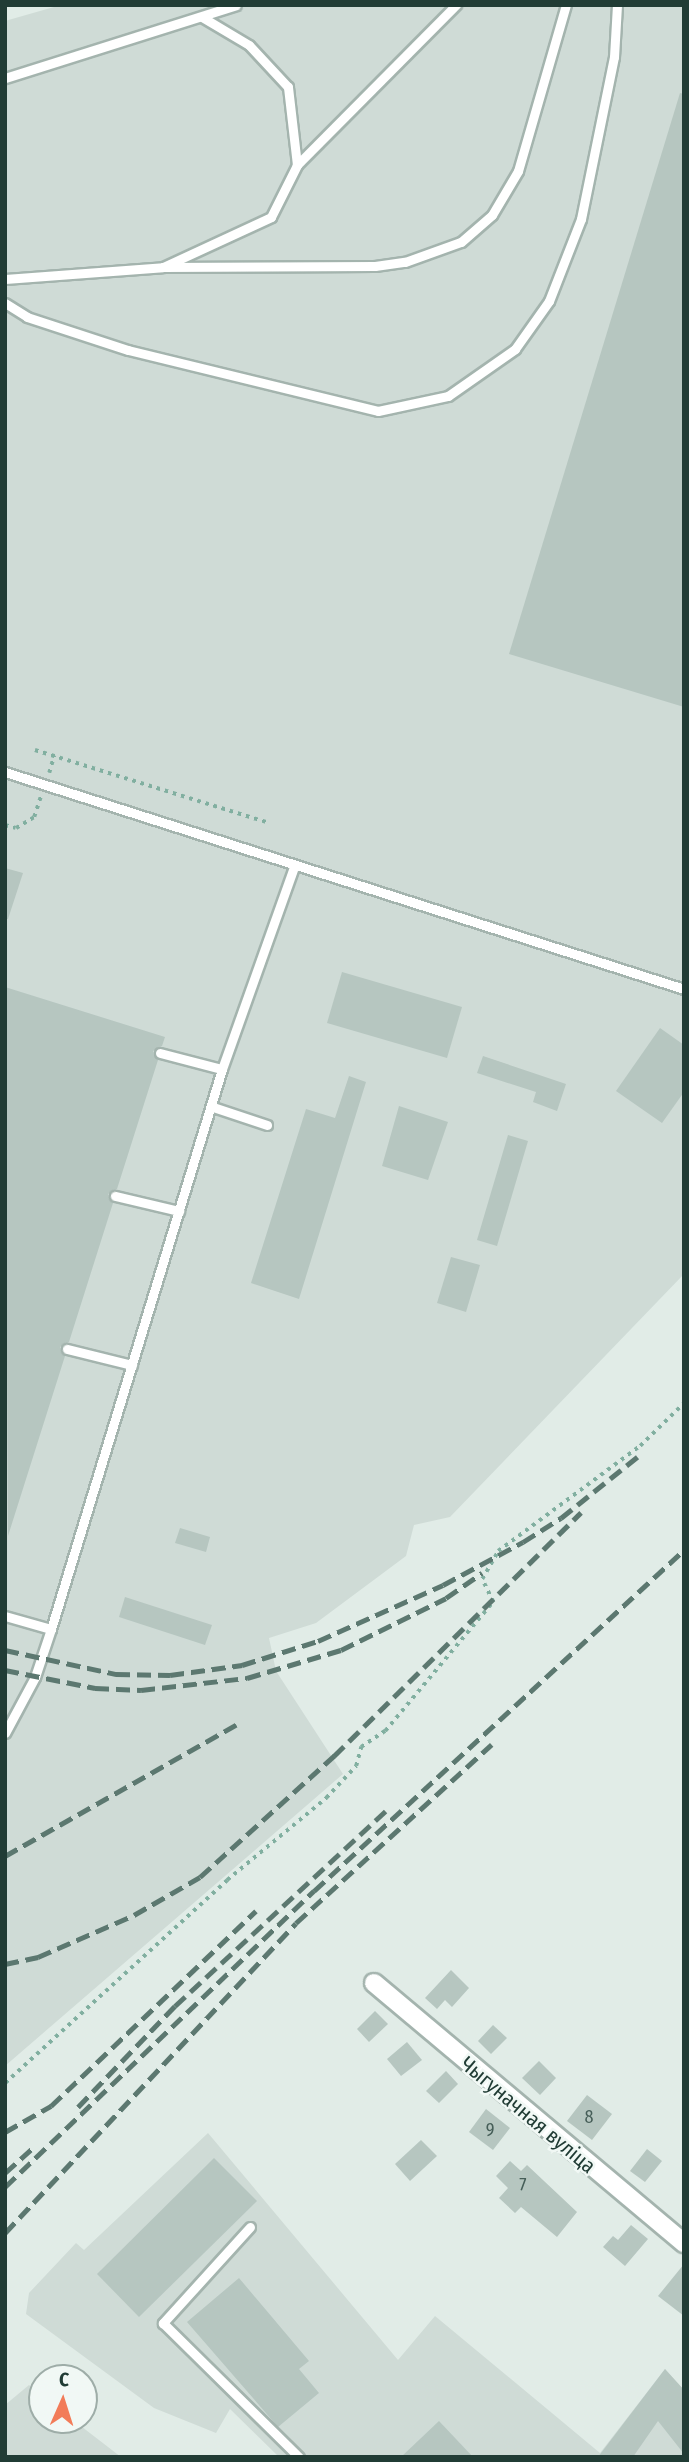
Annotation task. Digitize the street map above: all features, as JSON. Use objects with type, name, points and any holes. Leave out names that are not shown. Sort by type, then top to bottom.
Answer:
[{"type":"street","name":"Чыгуначная вуліца","points":[[374,1983],[684,2244]]},
{"type":"lane","points":[[5,78],[236,5]]},
{"type":"lane","points":[[163,267],[271,217],[296,165],[456,5]]},
{"type":"lane","points":[[5,279],[163,267],[375,266],[405,262],[461,242],[492,215],[518,171],[566,5]]},
{"type":"lane","points":[[5,303],[27,317],[128,350],[378,411],[449,396],[515,349],[549,302],[581,219],[614,57],[617,5]]},
{"type":"lane","points":[[202,17],[249,45],[288,88],[296,165]]},
{"type":"lane","points":[[5,772],[294,867],[684,989]]},
{"type":"lane","points":[[5,1733],[35,1677],[213,1107],[222,1069],[294,867]]},
{"type":"lane","points":[[160,1053],[222,1069]]},
{"type":"lane","points":[[213,1107],[267,1125]]},
{"type":"lane","points":[[115,1196],[179,1211]]},
{"type":"lane","points":[[67,1349],[132,1365]]},
{"type":"lane","points":[[5,1616],[51,1629]]},
{"type":"lane","points":[[250,2227],[163,2323],[299,2457]]},
{"type":"path","points":[[35,750],[266,822]]},
{"type":"path","points":[[5,825],[16,828],[33,817],[54,756]]},
{"type":"path","points":[[5,2082],[228,1880],[326,1798],[356,1766],[361,1747],[385,1731],[493,1602],[482,1579],[498,1552],[640,1446],[684,1403]]},
{"type":"shaded area","points":[[61,5],[684,5],[684,1274],[450,1517],[414,1525],[406,1556],[316,1623],[269,1638],[276,1671],[343,1774],[5,2066],[5,21]]},
{"type":"shaded area","points":[[208,2133],[398,2360],[435,2316],[600,2453],[665,2369],[684,2390],[684,2457],[279,2457],[230,2409],[216,2433],[154,2408],[98,2367],[98,2364],[94,2364],[26,2314],[29,2293],[76,2243],[84,2250]]},
{"type":"shaded area","points":[[28,2386],[28,2434],[91,2434],[121,2457],[5,2457],[5,2405]]},
{"type":"building","points":[[680,93],[684,94],[684,707],[509,654]]},
{"type":"building","points":[[5,868],[23,873],[8,919],[5,919]]},
{"type":"building","points":[[342,972],[462,1007],[447,1058],[327,1023]]},
{"type":"building","points":[[5,987],[165,1037],[162,1046],[153,1051],[158,1060],[117,1189],[108,1194],[113,1203],[69,1342],[60,1347],[65,1356],[8,1536]]},
{"type":"building","points":[[660,1028],[684,1045],[684,1092],[662,1123],[616,1091]]},
{"type":"building","points":[[483,1056],[566,1084],[557,1111],[533,1102],[536,1092],[477,1073]]},
{"type":"building","points":[[349,1076],[366,1082],[299,1299],[251,1283],[306,1109],[335,1118]]},
{"type":"building","points":[[399,1106],[448,1122],[428,1180],[382,1166]]},
{"type":"building","points":[[508,1135],[528,1141],[497,1246],[477,1240]]},
{"type":"building","points":[[451,1257],[480,1265],[466,1312],[437,1303]]},
{"type":"building","points":[[180,1528],[210,1537],[206,1552],[175,1543]]},
{"type":"building","points":[[125,1597],[212,1625],[205,1645],[119,1617]]},
{"type":"building","points":[[451,1970],[469,1988],[452,2007],[445,2000],[437,2009],[425,1998]]},
{"type":"building","points":[[375,2011],[388,2024],[369,2042],[357,2029]]},
{"type":"building","points":[[493,2025],[507,2038],[491,2054],[478,2041]]},
{"type":"building","points":[[407,2042],[422,2060],[401,2076],[387,2059]]},
{"type":"building","points":[[539,2061],[556,2078],[540,2095],[522,2078]]},
{"type":"building","points":[[446,2071],[458,2084],[439,2103],[426,2091]]},
{"type":"building","points":[[587,2095],[612,2114],[592,2140],[567,2121]]},
{"type":"building","points":[[486,2109],[510,2128],[493,2150],[469,2132]]},
{"type":"building","points":[[421,2140],[437,2156],[410,2181],[395,2164]]},
{"type":"building","points":[[647,2149],[662,2161],[645,2182],[630,2171]]},
{"type":"building","points":[[214,2158],[257,2201],[139,2317],[97,2274]]},
{"type":"building","points":[[510,2161],[521,2171],[527,2165],[577,2212],[557,2237],[521,2207],[515,2213],[499,2198],[508,2188],[496,2176]]},
{"type":"building","points":[[631,2225],[648,2239],[625,2266],[603,2247],[613,2236],[618,2240]]},
{"type":"building","points":[[684,2264],[684,2316],[658,2296]]},
{"type":"building","points":[[239,2278],[309,2361],[299,2369],[319,2393],[278,2427],[187,2322]]},
{"type":"building","points":[[665,2369],[684,2390],[684,2454],[658,2421],[633,2457],[598,2457]]},
{"type":"building","points":[[439,2421],[473,2457],[401,2457]]},
{"type":"railway","points":[[5,1650],[116,1674],[170,1675],[242,1665],[318,1641],[443,1585],[523,1542],[561,1518],[641,1454]]},
{"type":"railway","points":[[5,1964],[38,1957],[134,1915],[200,1877],[334,1756],[581,1512]]},
{"type":"railway","points":[[5,2187],[314,1891],[684,1550]]},
{"type":"railway","points":[[5,1670],[95,1688],[141,1690],[247,1678],[341,1650],[446,1598],[482,1573]]},
{"type":"railway","points":[[5,1856],[236,1725]]},
{"type":"railway","points":[[5,2233],[296,1923],[492,1744]]},
{"type":"railway","points":[[78,2107],[175,2006],[388,1809]]},
{"type":"railway","points":[[5,2132],[51,2106],[256,1911]]},
{"type":"railway","points":[[5,2173],[34,2147]]}]
